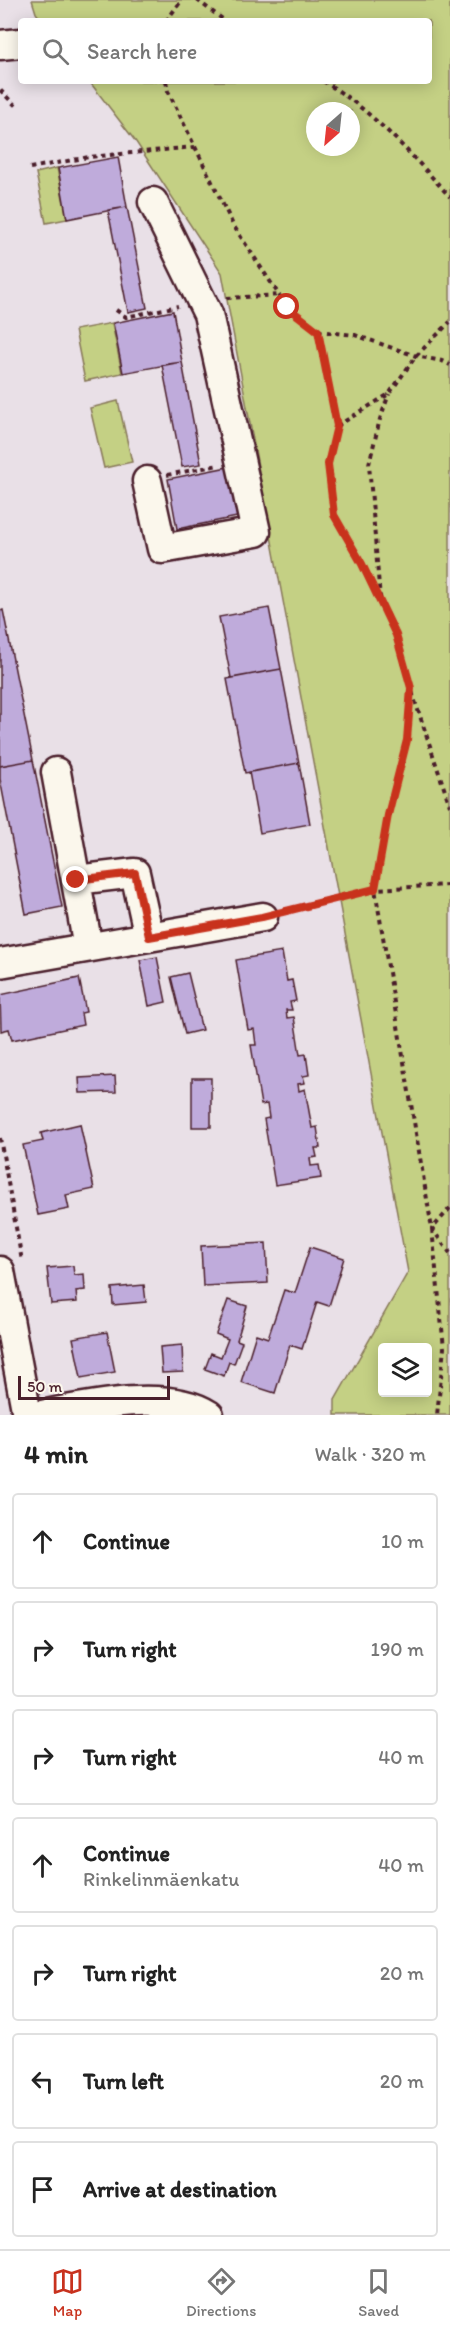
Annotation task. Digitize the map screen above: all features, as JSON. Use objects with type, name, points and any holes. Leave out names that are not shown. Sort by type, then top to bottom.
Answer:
[{"type":"street","points":[[0,45],[18,43]]},
{"type":"street","points":[[153,202],[208,314],[256,532],[162,549],[155,478]]},
{"type":"street","points":[[56,772],[88,947]]},
{"type":"street","points":[[76,880],[135,873],[149,937]]},
{"type":"street","points":[[0,963],[262,917]]},
{"type":"street","points":[[0,1271],[27,1415]]},
{"type":"street","points":[[41,1415],[117,1401],[151,1401],[185,1406],[209,1415]]},
{"type":"path","points":[[168,18],[182,0]]},
{"type":"path","points":[[197,0],[221,18]]},
{"type":"path","points":[[167,84],[233,225],[287,307],[318,331],[355,335],[450,365]]},
{"type":"path","points":[[328,84],[396,138],[450,197]]},
{"type":"path","points":[[0,90],[17,107]]},
{"type":"path","points":[[30,168],[89,157],[195,147]]},
{"type":"path","points":[[116,310],[126,317],[165,309]]},
{"type":"path","points":[[381,602],[369,464],[389,394],[416,356],[449,323],[450,316]]},
{"type":"path","points":[[318,331],[337,426],[328,464],[334,515],[362,564],[396,635],[450,806]]},
{"type":"path","points":[[337,426],[389,394]]},
{"type":"path","points":[[155,478],[221,464]]},
{"type":"path","points":[[411,688],[407,740],[388,815],[375,889],[432,1229],[444,1348],[437,1415]]},
{"type":"path","points":[[262,917],[375,889],[450,885]]},
{"type":"path","points":[[432,1229],[450,1208]]},
{"type":"path","points":[[432,1229],[450,1253]]},
{"type":"green space","points":[[32,0],[450,0],[450,1415],[335,1415],[335,1400],[408,1272],[222,273],[136,142],[91,84],[432,84],[432,18],[40,18]]},
{"type":"green space","points":[[57,168],[67,219],[46,223],[36,173]]},
{"type":"green space","points":[[112,323],[122,373],[85,381],[75,330]]},
{"type":"green space","points":[[118,401],[132,462],[104,468],[90,408]]},
{"type":"building","points":[[118,157],[127,207],[67,219],[58,168]]},
{"type":"building","points":[[127,207],[147,308],[128,312],[108,210]]},
{"type":"building","points":[[173,311],[182,362],[123,373],[113,323]]},
{"type":"building","points":[[182,362],[201,464],[182,467],[162,365]]},
{"type":"building","points":[[228,467],[237,517],[177,529],[168,479]]},
{"type":"building","points":[[269,608],[281,669],[231,678],[219,617]]},
{"type":"building","points":[[3,610],[33,760],[0,766],[0,611]]},
{"type":"building","points":[[281,669],[299,763],[245,773],[227,679]]},
{"type":"building","points":[[33,760],[62,907],[26,914],[0,779],[0,766]]},
{"type":"building","points":[[299,763],[310,824],[260,833],[249,772]]},
{"type":"building","points":[[282,952],[287,981],[292,980],[296,1001],[290,1002],[292,1010],[286,1010],[287,1018],[294,1017],[300,1055],[306,1054],[309,1075],[303,1076],[305,1083],[298,1084],[299,1091],[305,1089],[312,1128],[317,1127],[320,1148],[315,1148],[317,1157],[310,1158],[311,1166],[319,1165],[321,1178],[275,1185],[264,1119],[269,1118],[267,1104],[261,1105],[251,1045],[256,1045],[254,1029],[248,1030],[236,960]]},
{"type":"building","points":[[157,957],[166,1002],[149,1006],[140,960]]},
{"type":"building","points":[[188,973],[202,1030],[185,1034],[171,977]]},
{"type":"building","points":[[79,978],[86,1012],[81,1013],[83,1025],[12,1040],[9,1029],[1,1031],[0,995]]},
{"type":"building","points":[[115,1076],[116,1092],[80,1093],[79,1078]]},
{"type":"building","points":[[192,1078],[211,1078],[211,1127],[192,1127]]},
{"type":"building","points":[[80,1124],[94,1189],[66,1195],[69,1209],[38,1215],[23,1145],[43,1141],[41,1133]]},
{"type":"building","points":[[266,1243],[268,1283],[203,1286],[201,1246]]},
{"type":"building","points":[[310,1247],[344,1258],[329,1306],[317,1302],[302,1349],[290,1345],[275,1393],[241,1382],[256,1334],[268,1338],[284,1290],[295,1293]]},
{"type":"building","points":[[73,1266],[74,1275],[84,1274],[85,1290],[76,1291],[77,1302],[51,1304],[47,1268]]},
{"type":"building","points":[[144,1285],[146,1302],[113,1305],[112,1288]]},
{"type":"building","points":[[228,1300],[247,1306],[237,1340],[242,1342],[234,1364],[229,1362],[224,1376],[205,1369],[211,1353],[221,1357],[228,1339],[216,1334]]},
{"type":"building","points":[[107,1332],[115,1372],[81,1378],[73,1338]]},
{"type":"building","points":[[182,1345],[183,1372],[162,1373],[160,1347]]},
{"type":"route","points":[[76,880],[135,873],[149,937],[262,917],[375,889],[388,815],[407,740],[411,688],[396,635],[362,564],[334,515],[328,464],[337,426],[318,331],[287,307]]}]
